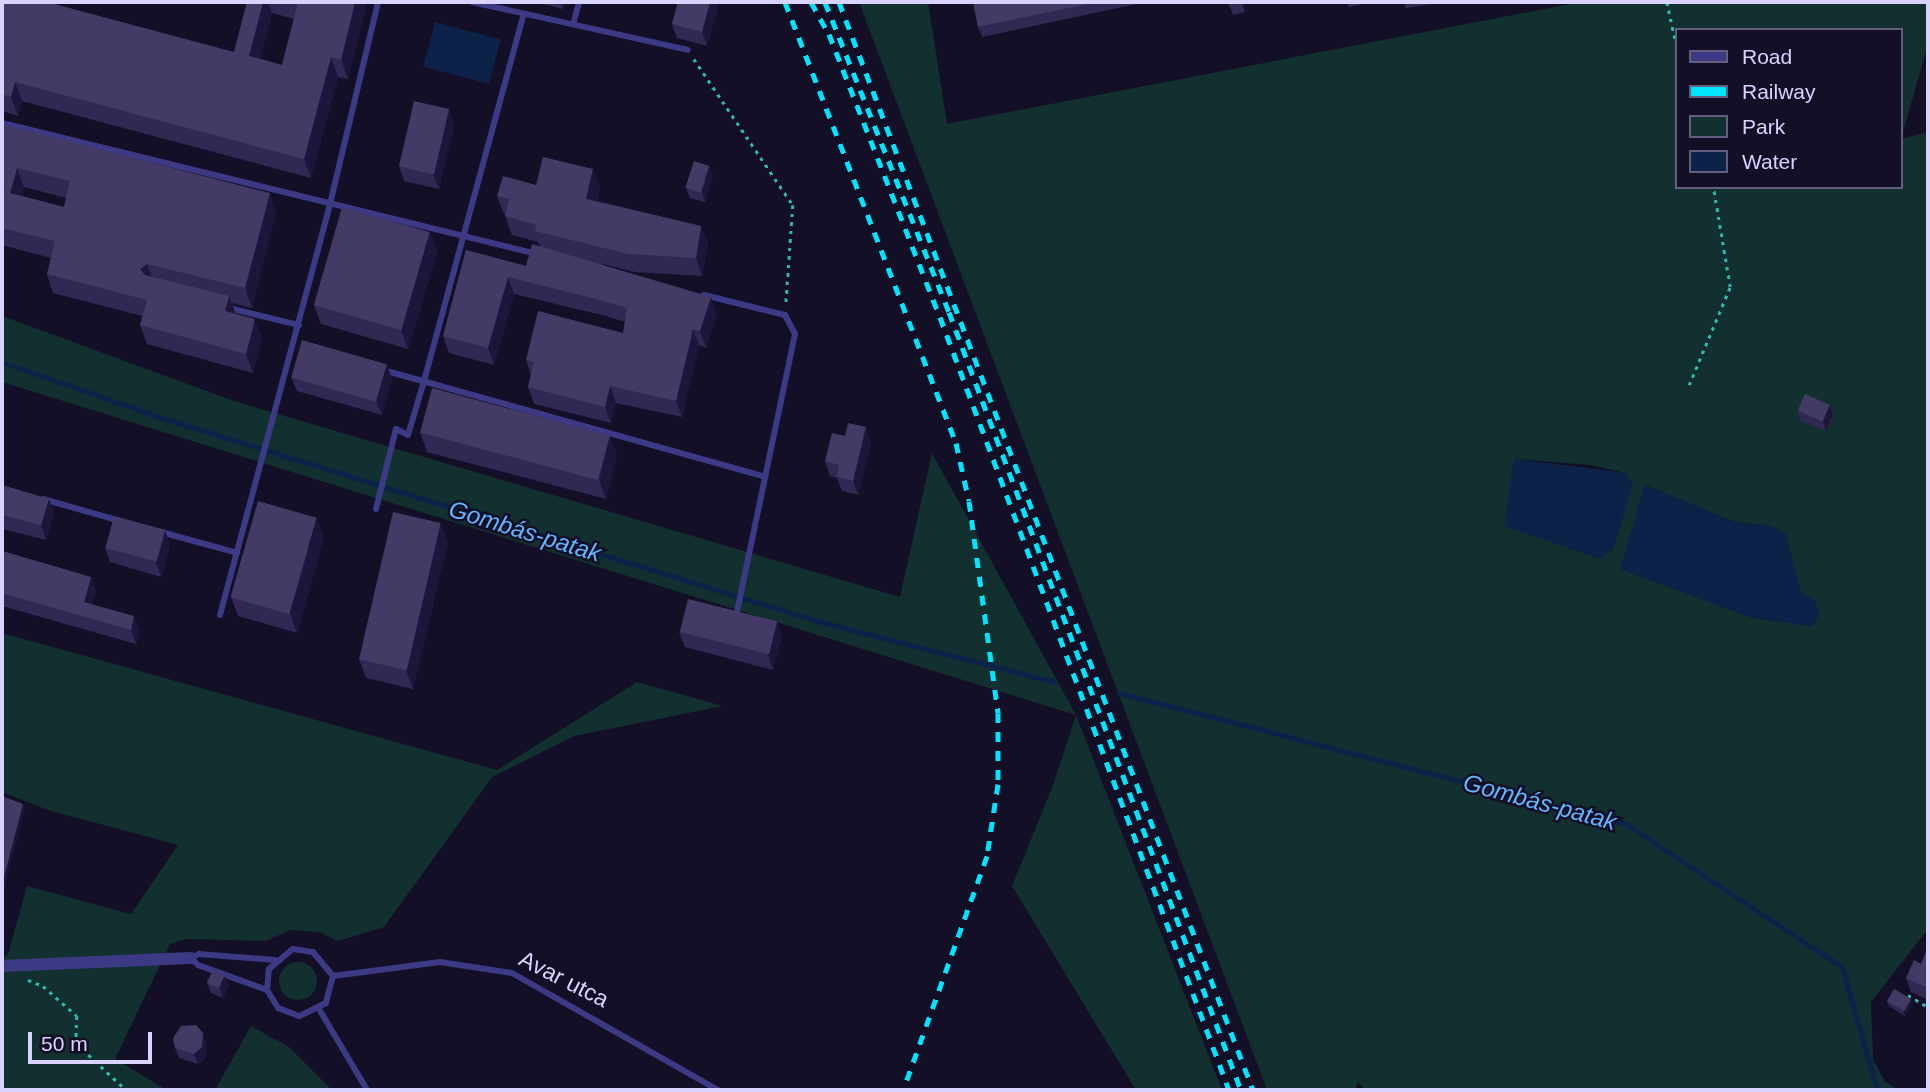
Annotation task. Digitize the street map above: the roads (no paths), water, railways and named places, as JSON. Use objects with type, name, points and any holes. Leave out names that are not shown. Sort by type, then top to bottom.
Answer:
[{"type":"street","points":[[2,966],[191,958]]},
{"type":"lane","points":[[220,615],[299,325],[378,2]]},
{"type":"lane","points":[[472,2],[524,14],[574,21],[688,50]]},
{"type":"lane","points":[[574,21],[579,2]]},
{"type":"lane","points":[[376,509],[396,429],[408,435],[460,236],[524,14]]},
{"type":"lane","points":[[2,123],[542,256]]},
{"type":"lane","points":[[691,292],[785,315],[795,334],[736,617]]},
{"type":"lane","points":[[217,305],[299,325]]},
{"type":"lane","points":[[293,344],[307,348]]},
{"type":"lane","points":[[372,366],[765,477]]},
{"type":"lane","points":[[28,495],[132,524]]},
{"type":"lane","points":[[145,528],[237,553]]},
{"type":"lane","points":[[293,950],[313,952],[332,976],[331,995],[319,1009],[309,1014],[288,1014],[267,990],[198,965],[191,958],[199,954],[275,960],[293,950]]},
{"type":"lane","points":[[267,990],[275,960]]},
{"type":"lane","name":"Avar utca","points":[[332,976],[440,962],[512,973],[545,987],[718,1090]]},
{"type":"lane","points":[[319,1009],[367,1090]]},
{"type":"water","points":[[435,22],[501,40],[489,84],[423,66]]},
{"type":"water","points":[[1514,459],[1625,473],[1633,485],[1613,549],[1601,559],[1504,526]]},
{"type":"water","points":[[1645,485],[1734,522],[1772,526],[1786,535],[1800,591],[1814,600],[1820,613],[1813,626],[1753,618],[1621,569]]},
{"type":"waterway","name":"Gombás-patak","points":[[2,362],[159,417],[814,620],[1054,682]]},
{"type":"waterway","name":"Gombás-patak","points":[[1119,693],[1626,824],[1842,967],[1877,1090]]},
{"type":"railway","points":[[785,2],[956,443],[969,501],[998,713],[998,784],[987,856],[903,1090]]},
{"type":"railway","points":[[811,2],[829,34],[940,317],[1229,1090]]},
{"type":"railway","points":[[825,2],[949,312],[1241,1090]]},
{"type":"railway","points":[[839,2],[1253,1090]]}]
